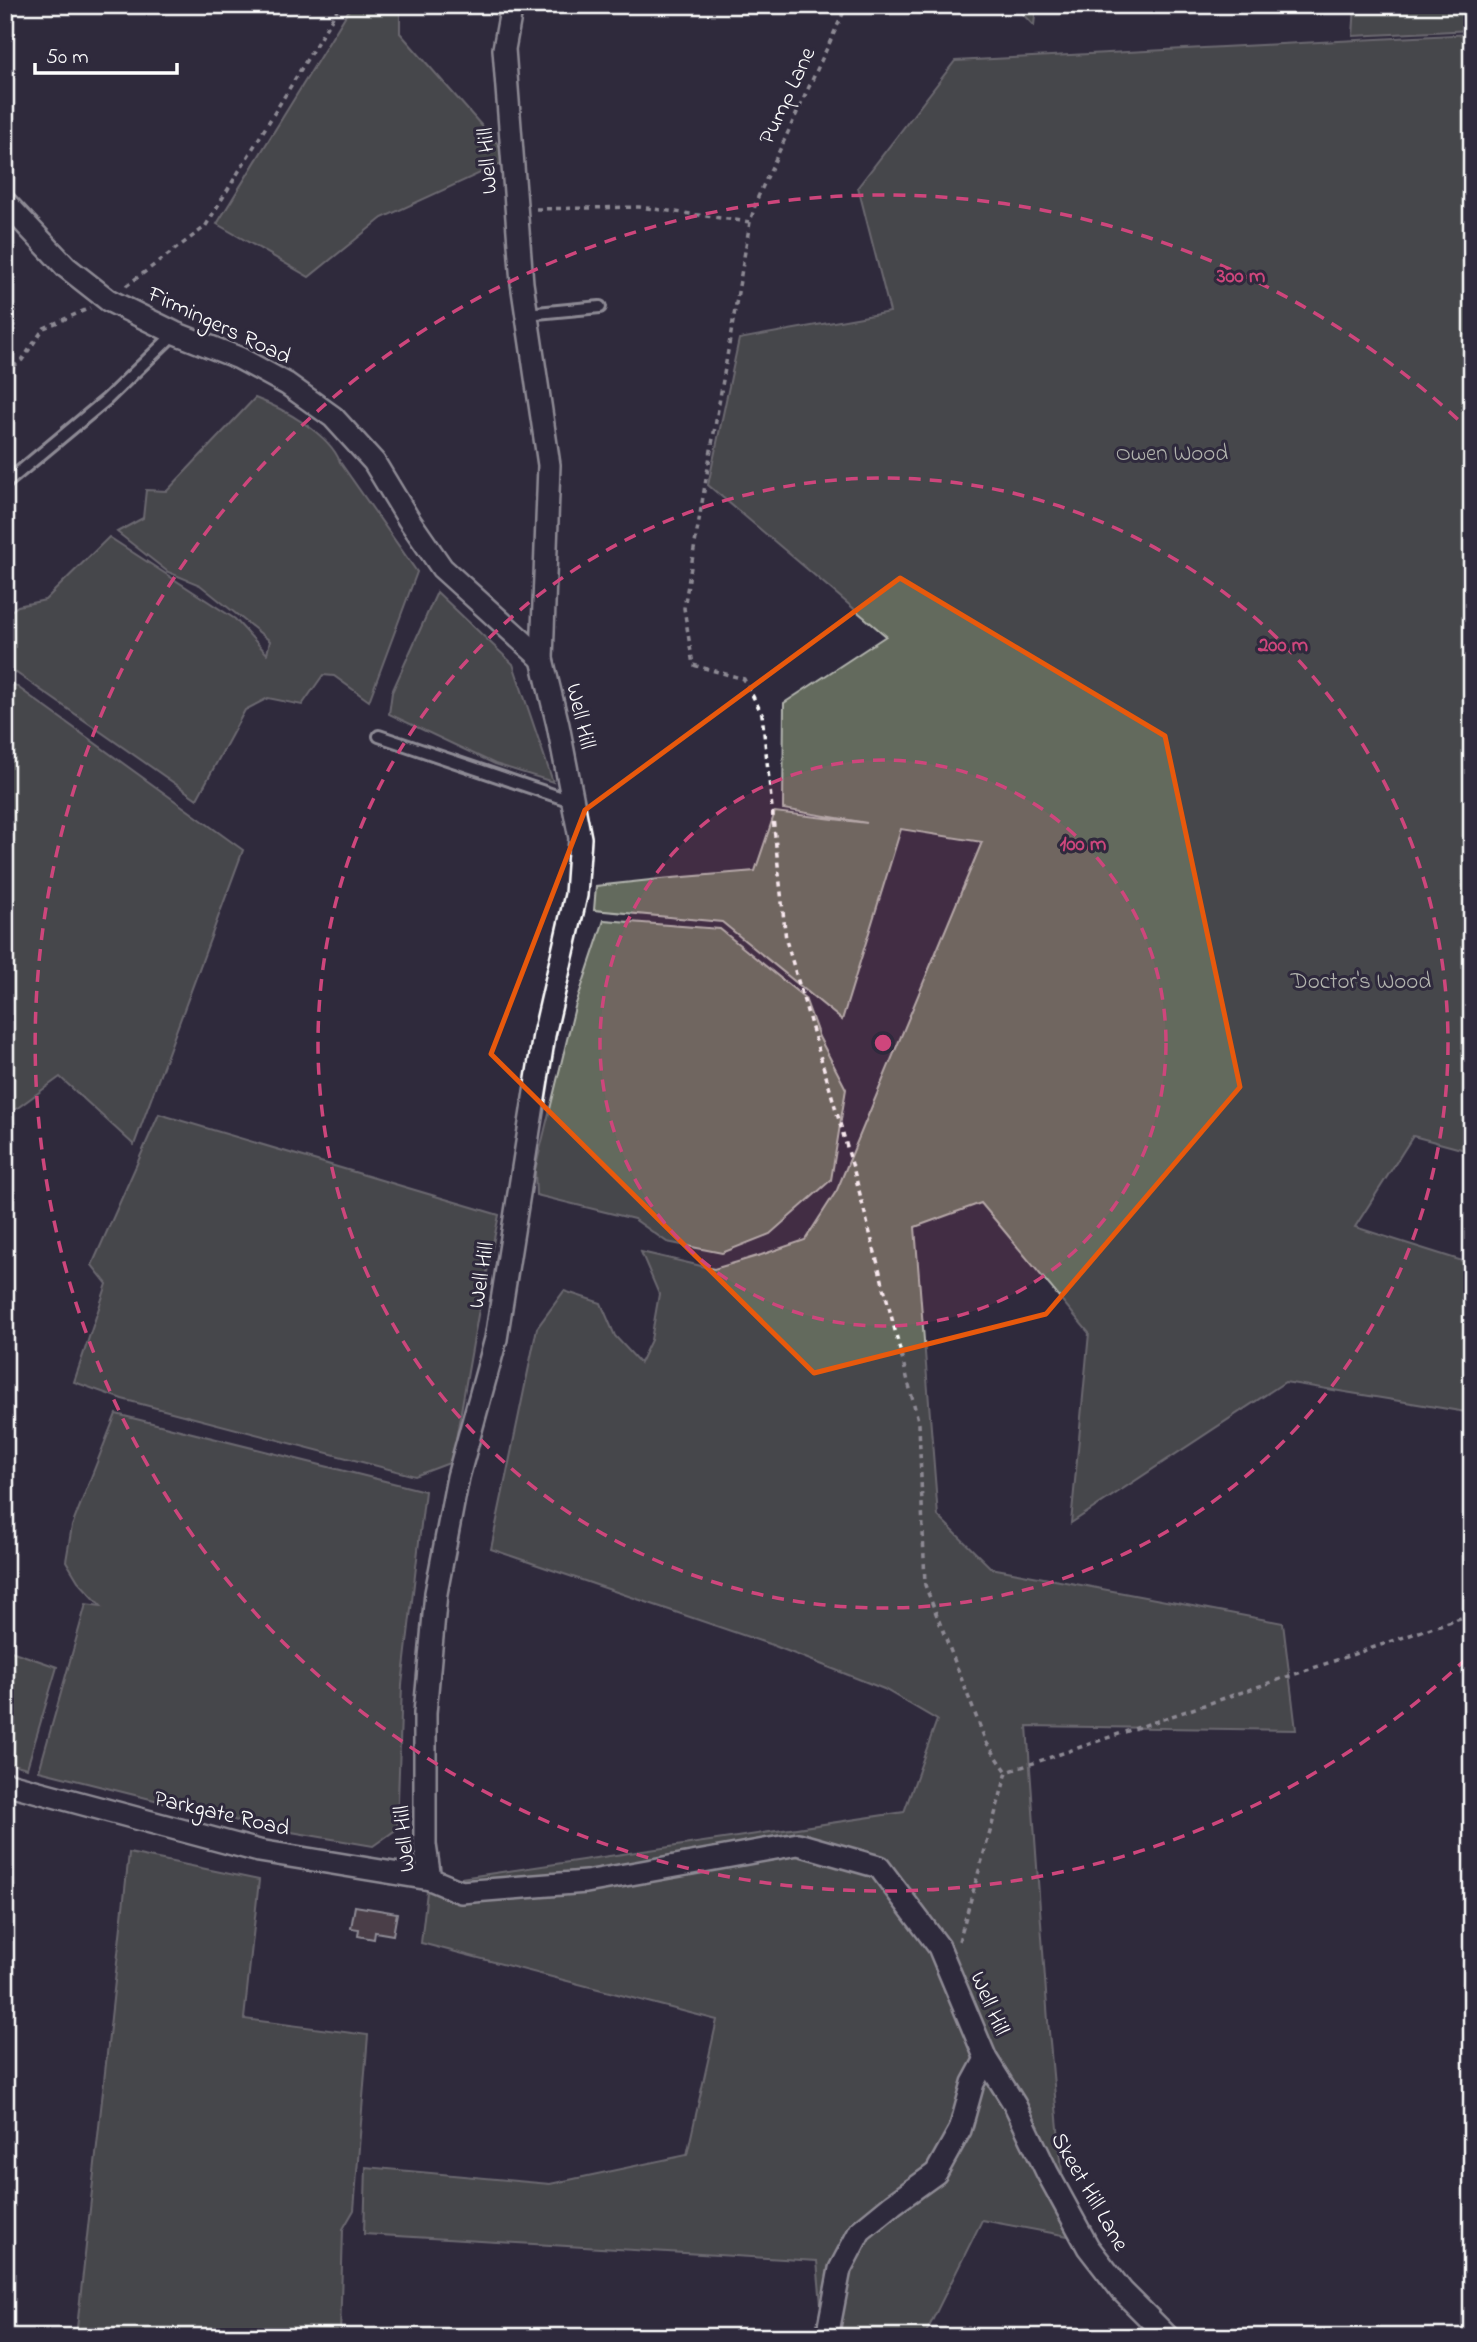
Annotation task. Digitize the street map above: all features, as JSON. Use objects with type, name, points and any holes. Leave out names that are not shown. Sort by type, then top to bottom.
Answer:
[{"type":"street","name":"Well Hill","points":[[512,5],[503,49],[526,314],[549,465],[542,659],[580,838],[576,895],[544,1035],[496,1339],[458,1477],[436,1594],[425,1713],[425,1846],[430,1879],[461,1892],[586,1882],[798,1844],[879,1867],[939,1947],[986,2059]]},
{"type":"street","name":"Firmingers Road","points":[[5,202],[66,267],[108,300],[175,333],[239,358],[286,384],[333,416],[374,462],[409,520],[443,568],[542,659]]},
{"type":"street","name":"Parkgate Road","points":[[5,1783],[259,1851],[430,1879]]},
{"type":"street","name":"Skeet Hill Lane","points":[[986,2059],[1015,2105],[1047,2172],[1088,2247],[1122,2291],[1167,2336]]},
{"type":"street","points":[[827,2337],[840,2269],[860,2231],[936,2173],[960,2130],[973,2084],[986,2059]]},
{"type":"lane","points":[[526,314],[600,307]]},
{"type":"lane","points":[[5,484],[106,400],[175,333]]},
{"type":"lane","points":[[379,736],[574,802]]},
{"type":"path","points":[[5,373],[22,360],[44,328],[108,300],[205,227],[340,5]]},
{"type":"path","name":"Pump Lane","points":[[847,5],[757,199],[750,222],[684,608],[693,665],[744,679],[762,714],[786,940],[854,1171],[919,1423],[925,1584],[986,1742],[1007,1772]]},
{"type":"path","points":[[516,209],[639,207],[750,222]]},
{"type":"path","points":[[950,1973],[1007,1772],[1472,1614]]},
{"type":"highlighted area","points":[[900,578],[1165,736],[1240,1087],[1046,1314],[814,1373],[491,1054],[585,810]]},
{"type":"green space","points":[[352,5],[400,5],[400,33],[511,159],[382,218],[309,277],[217,224]]},
{"type":"green space","points":[[1014,5],[1036,5],[1034,26]]},
{"type":"green space","points":[[1355,5],[1472,5],[1472,30],[1353,36]]},
{"type":"green space","points":[[1472,34],[1472,1152],[1413,1136],[1355,1227],[1472,1264],[1472,1413],[1285,1382],[1071,1523],[1089,1333],[981,1203],[915,1227],[938,1516],[991,1568],[1283,1623],[1296,1730],[1027,1726],[1048,2021],[1068,2236],[982,2220],[924,2337],[824,2337],[817,2261],[364,2234],[366,2167],[550,2184],[687,2155],[717,2020],[421,1943],[428,1883],[904,1812],[937,1720],[884,1689],[772,1645],[491,1549],[537,1328],[564,1291],[601,1303],[615,1336],[640,1363],[651,1340],[659,1294],[641,1252],[714,1269],[805,1240],[837,1190],[982,842],[901,829],[842,1020],[722,922],[594,910],[596,886],[755,871],[775,812],[867,823],[783,809],[784,703],[886,636],[708,485],[739,339],[890,312],[858,187],[955,61]]},
{"type":"green space","points":[[255,398],[304,423],[326,442],[417,572],[369,701],[334,676],[323,675],[302,705],[268,698],[245,710],[197,799],[5,665],[5,615],[18,606],[45,600],[109,537],[235,619],[267,654],[270,641],[200,585],[168,572],[117,532],[143,518],[146,490],[167,491]]},
{"type":"green space","points":[[437,592],[513,664],[553,782],[495,764],[389,714],[392,692]]},
{"type":"green space","points":[[5,678],[243,850],[134,1145],[60,1077],[5,1117]]},
{"type":"green space","points":[[604,920],[720,929],[805,998],[819,1037],[846,1089],[831,1180],[770,1234],[722,1253],[667,1242],[634,1219],[536,1195],[535,1170],[575,1007]]},
{"type":"green space","points":[[159,1114],[499,1215],[452,1462],[415,1476],[122,1399],[74,1382],[107,1284],[92,1265]]},
{"type":"green space","points":[[116,1414],[425,1491],[402,1685],[397,1829],[373,1846],[262,1827],[39,1771],[86,1604],[101,1606],[78,1581],[66,1561],[72,1526]]},
{"type":"green space","points":[[5,1649],[57,1667],[27,1768],[5,1762]]},
{"type":"green space","points":[[129,1853],[259,1880],[244,2019],[368,2035],[354,2210],[343,2229],[340,2337],[76,2337]]},
{"type":"building","points":[[355,1906],[397,1913],[393,1935],[375,1932],[374,1939],[358,1936],[359,1929],[351,1928]]},
{"type":"park label","name":"Owen Wood","points":[[1172,452]]},
{"type":"park label","name":"Doctor's Wood","points":[[1361,980]]}]
